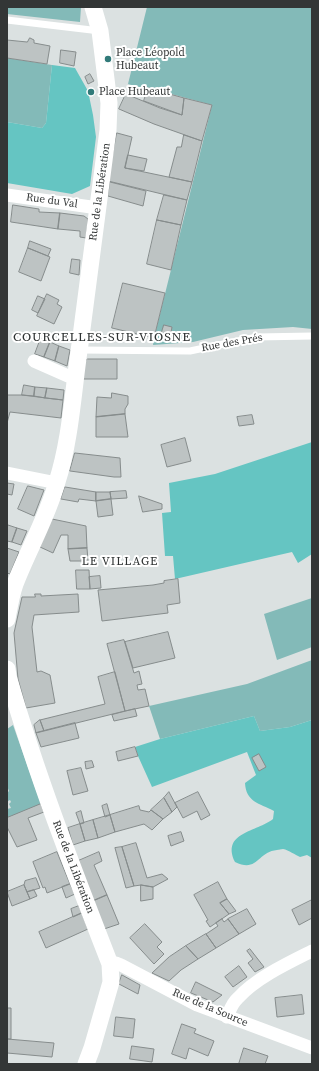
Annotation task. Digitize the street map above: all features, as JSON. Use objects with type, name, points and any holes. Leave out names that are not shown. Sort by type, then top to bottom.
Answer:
[{"type":"street","name":"Rue de la Libération","points":[[7,619],[14,585],[45,516],[58,482],[69,429],[108,130],[110,103],[100,31],[93,7]]},
{"type":"street","name":"Rue du Val","points":[[7,195],[98,208]]},
{"type":"street","points":[[34,361],[68,376],[75,377]]},
{"type":"street","points":[[7,473],[58,482]]},
{"type":"street","name":"Rue de la Libération","points":[[7,669],[19,715],[51,809],[110,964],[111,982],[86,1064]]},
{"type":"street","points":[[227,1017],[230,1008],[237,998],[248,988],[284,965],[312,951]]},
{"type":"street","name":"Rue de la Source","points":[[110,964],[116,963],[121,965],[180,997],[227,1017],[312,1048]]},
{"type":"lane","points":[[7,20],[100,31]]},
{"type":"lane","name":"Rue des Prés","points":[[79,350],[190,350],[257,337],[312,336]]},
{"type":"shaded area","points":[[7,7],[81,7],[80,22],[7,14]]},
{"type":"shaded area","points":[[147,7],[312,7],[312,329],[293,327],[243,330],[193,342],[153,345],[212,105],[149,88],[148,90],[128,84]]},
{"type":"shaded area","points":[[7,58],[52,65],[46,123],[42,128],[7,122]]},
{"type":"shaded area","points":[[52,65],[75,68],[88,91],[93,115],[96,137],[90,186],[72,194],[7,183],[7,122],[42,128],[46,123]]},
{"type":"shaded area","points":[[312,442],[312,554],[298,563],[292,552],[175,579],[173,556],[165,556],[162,513],[171,512],[169,483],[215,474]]},
{"type":"shaded area","points":[[312,598],[312,647],[277,660],[264,614]]},
{"type":"shaded area","points":[[312,660],[312,720],[290,727],[260,731],[254,716],[160,739],[149,706],[247,684]]},
{"type":"shaded area","points":[[254,716],[260,731],[290,727],[312,720],[312,858],[307,855],[300,857],[283,849],[265,854],[253,864],[243,865],[235,862],[232,852],[233,844],[243,834],[273,819],[274,811],[258,804],[248,794],[245,783],[256,775],[247,752],[152,787],[135,747],[160,739]]},
{"type":"shaded area","points":[[13,725],[41,804],[7,818],[7,809],[11,808],[9,804],[11,802],[10,800],[8,801],[7,793],[9,791],[7,786],[7,729]]},
{"type":"building","points":[[30,38],[34,40],[34,43],[50,46],[47,64],[7,58],[7,40],[27,42]]},
{"type":"building","points":[[61,50],[76,52],[74,66],[60,63]]},
{"type":"building","points":[[90,74],[94,81],[88,84],[85,77]]},
{"type":"building","points":[[148,88],[184,98],[182,115],[144,101]]},
{"type":"building","points":[[126,94],[182,115],[184,98],[212,105],[202,141],[154,124],[119,109]]},
{"type":"building","points":[[117,133],[132,137],[125,168],[192,182],[187,200],[108,181]]},
{"type":"building","points":[[184,135],[202,141],[192,182],[169,177],[177,147],[181,147]]},
{"type":"building","points":[[128,155],[147,159],[144,171],[125,168]]},
{"type":"building","points":[[110,182],[146,191],[143,206],[108,196]]},
{"type":"building","points":[[164,195],[187,200],[181,225],[157,220]]},
{"type":"building","points":[[13,205],[39,209],[39,212],[60,213],[58,229],[11,222]]},
{"type":"building","points":[[60,213],[84,216],[88,219],[86,238],[80,237],[80,231],[58,229]]},
{"type":"building","points":[[157,220],[181,225],[171,270],[147,264]]},
{"type":"building","points":[[30,241],[51,249],[48,256],[28,248]]},
{"type":"building","points":[[28,248],[50,257],[41,281],[19,272]]},
{"type":"building","points":[[72,259],[80,260],[79,275],[70,273]]},
{"type":"building","points":[[123,283],[165,293],[154,338],[112,328]]},
{"type":"building","points":[[47,294],[59,300],[57,304],[62,307],[54,324],[37,316]]},
{"type":"building","points":[[38,296],[45,299],[38,313],[32,310]]},
{"type":"building","points":[[164,325],[172,327],[170,338],[161,335]]},
{"type":"building","points":[[41,338],[50,342],[44,357],[35,354]]},
{"type":"building","points":[[50,342],[59,346],[55,361],[44,357]]},
{"type":"building","points":[[59,346],[70,350],[67,366],[55,361]]},
{"type":"building","points":[[88,359],[117,359],[117,379],[83,379],[84,362]]},
{"type":"building","points":[[24,385],[35,387],[34,396],[22,395]]},
{"type":"building","points":[[35,387],[47,388],[45,398],[34,396]]},
{"type":"building","points":[[47,388],[64,390],[63,400],[45,398]]},
{"type":"building","points":[[112,393],[128,396],[128,404],[125,409],[125,414],[96,417],[97,397],[111,398]]},
{"type":"building","points":[[7,395],[22,395],[63,400],[61,418],[10,412],[7,423]]},
{"type":"building","points":[[125,414],[128,437],[96,437],[96,417]]},
{"type":"building","points":[[252,415],[254,424],[239,426],[237,417]]},
{"type":"building","points":[[185,438],[191,461],[167,467],[161,445]]},
{"type":"building","points":[[75,453],[120,458],[121,477],[70,471]]},
{"type":"building","points":[[7,483],[14,484],[12,495],[7,494]]},
{"type":"building","points":[[28,486],[44,490],[34,516],[18,509]]},
{"type":"building","points":[[65,487],[96,492],[96,501],[79,499],[78,502],[61,499]]},
{"type":"building","points":[[126,491],[127,498],[111,499],[110,492]]},
{"type":"building","points":[[96,492],[110,492],[111,499],[96,501]]},
{"type":"building","points":[[139,496],[162,504],[162,509],[143,512]]},
{"type":"building","points":[[111,499],[113,515],[98,517],[96,501]]},
{"type":"building","points":[[52,519],[86,526],[87,548],[68,549],[68,535],[61,535],[53,553],[40,547]]},
{"type":"building","points":[[8,525],[17,528],[12,542],[7,541]]},
{"type":"building","points":[[17,528],[27,531],[21,545],[12,542]]},
{"type":"building","points":[[7,548],[19,552],[10,574],[7,573]]},
{"type":"building","points":[[87,548],[88,561],[70,561],[68,549]]},
{"type":"building","points":[[76,570],[89,570],[90,589],[77,589]]},
{"type":"building","points":[[100,576],[101,588],[90,589],[89,577]]},
{"type":"building","points":[[178,579],[180,603],[167,605],[168,613],[102,621],[98,590],[153,585],[164,583],[164,581]]},
{"type":"building","points":[[35,594],[41,594],[41,596],[78,594],[79,612],[34,615],[32,627],[37,672],[41,671],[50,675],[55,703],[26,708],[18,679],[14,633],[22,597],[35,597]]},
{"type":"building","points":[[168,632],[175,658],[133,668],[125,642]]},
{"type":"building","points":[[124,640],[134,673],[139,671],[142,684],[137,685],[138,690],[145,689],[149,706],[125,711],[107,644]]},
{"type":"building","points":[[115,672],[125,711],[44,731],[40,720],[105,704],[98,677]]},
{"type":"building","points":[[135,709],[137,716],[114,721],[112,715]]},
{"type":"building","points":[[40,720],[44,731],[36,733],[34,725]]},
{"type":"building","points":[[75,723],[79,738],[41,747],[36,733]]},
{"type":"building","points":[[135,747],[138,756],[118,761],[116,752]]},
{"type":"building","points":[[259,754],[266,767],[259,771],[252,758]]},
{"type":"building","points":[[92,761],[94,767],[86,769],[85,762]]},
{"type":"building","points":[[81,768],[88,791],[73,795],[67,771]]},
{"type":"building","points":[[169,792],[177,807],[172,812],[164,798]]},
{"type":"building","points":[[198,792],[210,815],[201,820],[197,811],[183,818],[175,803]]},
{"type":"building","points":[[164,798],[172,812],[163,819],[151,810]]},
{"type":"building","points":[[41,804],[44,812],[28,818],[37,840],[17,847],[7,827],[7,818]]},
{"type":"building","points":[[107,804],[110,815],[105,817],[102,806]]},
{"type":"building","points":[[139,806],[140,810],[149,812],[151,810],[163,819],[152,830],[144,824],[115,832],[110,815]]},
{"type":"building","points":[[81,811],[84,823],[80,824],[76,813]]},
{"type":"building","points":[[110,815],[115,832],[98,838],[93,820]]},
{"type":"building","points":[[93,820],[98,838],[85,841],[80,824]]},
{"type":"building","points":[[80,824],[85,841],[73,845],[68,828]]},
{"type":"building","points":[[181,832],[184,841],[171,846],[168,836]]},
{"type":"building","points":[[136,843],[147,878],[162,874],[168,879],[153,887],[141,885],[134,886],[122,847]]},
{"type":"building","points":[[122,847],[134,886],[126,888],[115,848]]},
{"type":"building","points":[[57,852],[70,884],[47,893],[45,887],[43,888],[33,862]]},
{"type":"building","points":[[99,852],[102,861],[94,865],[107,895],[93,901],[76,862]]},
{"type":"building","points":[[36,878],[40,888],[27,892],[24,885],[25,881]]},
{"type":"building","points":[[218,882],[227,899],[220,903],[229,914],[210,927],[206,921],[208,920],[194,895]]},
{"type":"building","points":[[70,884],[75,894],[66,898],[62,887]]},
{"type":"building","points":[[24,885],[30,899],[12,906],[7,892]]},
{"type":"building","points":[[141,885],[153,887],[153,899],[141,901]]},
{"type":"building","points":[[34,890],[37,896],[30,899],[27,892]]},
{"type":"building","points":[[107,895],[119,924],[104,929],[93,901]]},
{"type":"building","points":[[227,899],[236,911],[229,914],[220,903]]},
{"type":"building","points":[[312,900],[312,918],[299,925],[292,910]]},
{"type":"building","points":[[79,906],[82,913],[73,917],[71,909]]},
{"type":"building","points":[[247,909],[256,924],[239,934],[228,919]]},
{"type":"building","points":[[82,913],[88,929],[46,948],[39,932]]},
{"type":"building","points":[[222,919],[224,922],[228,919],[239,934],[216,948],[206,934],[218,926],[216,923]]},
{"type":"building","points":[[145,924],[162,942],[157,947],[164,954],[154,964],[130,938]]},
{"type":"building","points":[[206,934],[216,948],[198,959],[186,946]]},
{"type":"building","points":[[186,946],[198,959],[181,970],[169,981],[152,973],[169,957]]},
{"type":"building","points":[[250,949],[264,967],[255,972],[248,963],[253,959],[247,951]]},
{"type":"building","points":[[239,966],[247,977],[233,987],[225,977]]},
{"type":"building","points":[[122,975],[140,985],[138,994],[119,984]]},
{"type":"building","points":[[196,982],[222,995],[213,1002],[191,993]]},
{"type":"building","points":[[302,995],[304,1014],[277,1017],[275,998]]},
{"type":"building","points":[[7,1008],[11,1008],[11,1039],[7,1039]]},
{"type":"building","points":[[116,1017],[135,1019],[133,1038],[114,1036]]},
{"type":"building","points":[[182,1024],[196,1029],[194,1033],[214,1041],[208,1056],[189,1048],[186,1059],[172,1054]]},
{"type":"building","points":[[7,1039],[54,1043],[52,1057],[7,1053]]},
{"type":"building","points":[[132,1046],[154,1049],[152,1062],[130,1059]]},
{"type":"building","points":[[244,1048],[268,1056],[265,1064],[239,1064]]},
{"type":"place","name":"Place Léopold Hubeaut","points":[[108,59]]},
{"type":"place","name":"Place Hubeaut","points":[[91,92]]},
{"type":"district","name":"COURCELLES-SUR-VIOSNE","points":[[102,338]]},
{"type":"district","name":"LE VILLAGE","points":[[120,562]]}]
